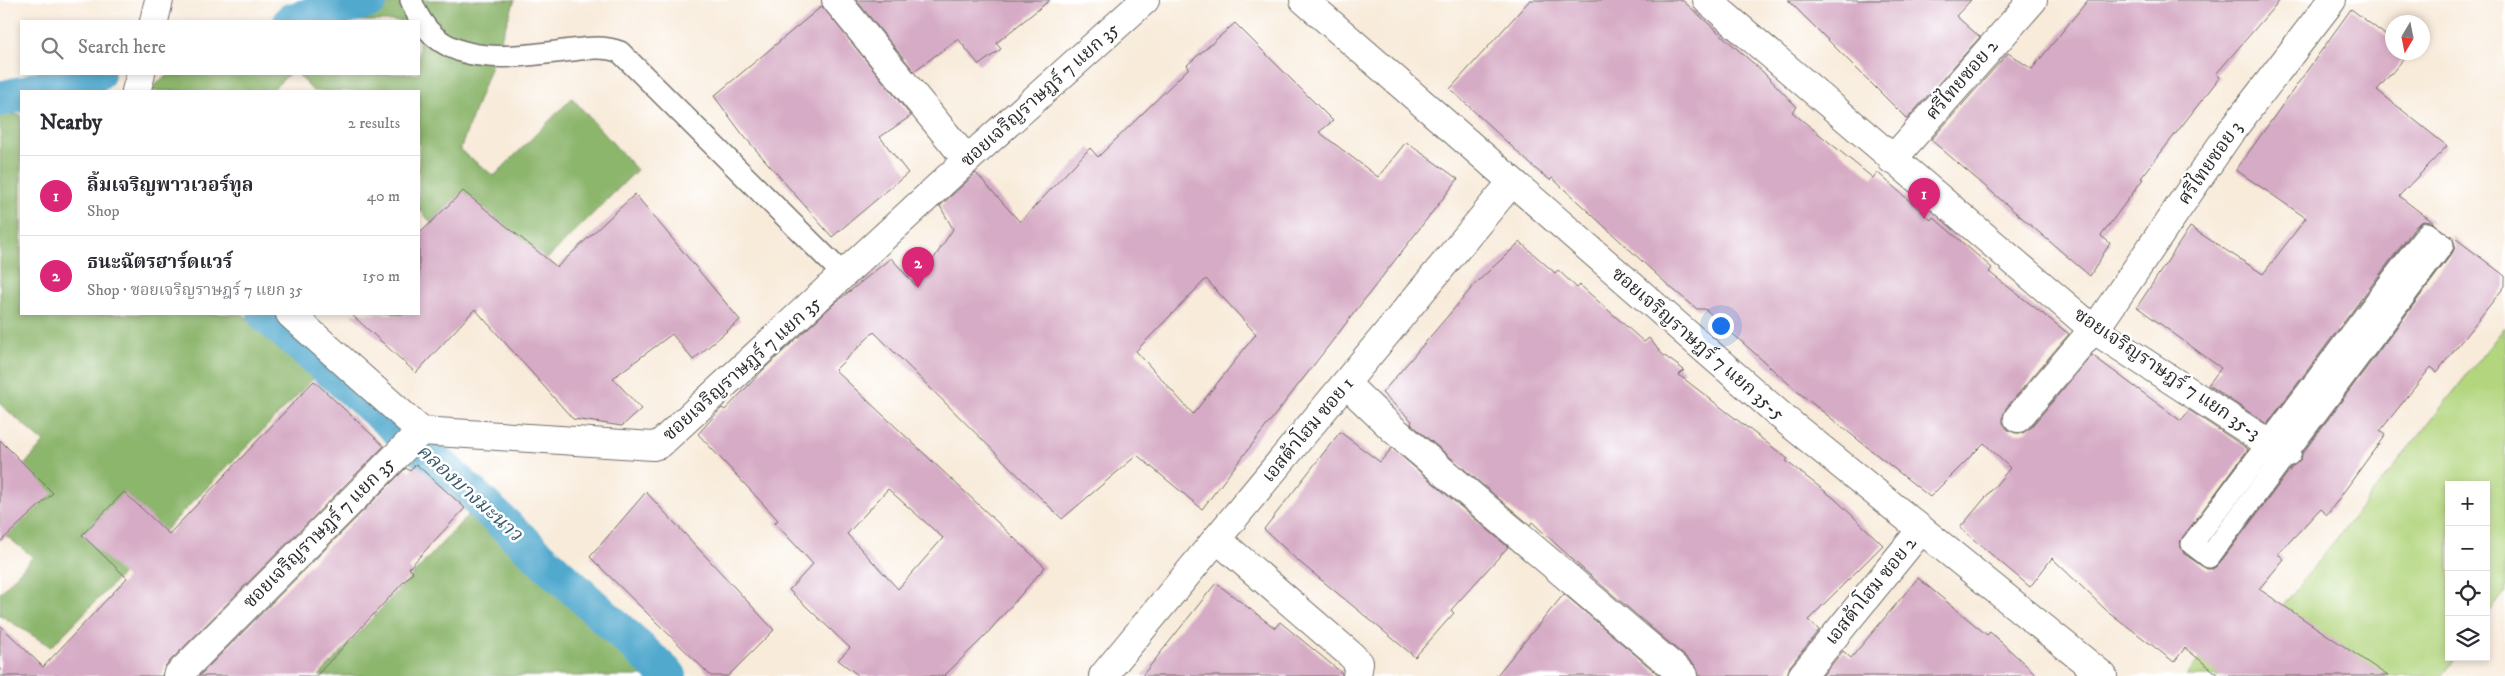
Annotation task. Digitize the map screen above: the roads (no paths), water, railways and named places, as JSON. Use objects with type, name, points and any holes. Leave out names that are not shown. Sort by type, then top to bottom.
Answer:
[{"type":"street","points":[[154,20],[159,0]]},
{"type":"street","points":[[836,0],[967,160]]},
{"type":"street","name":"ซอยเจริญราษฎร์ 7 แยก 35","points":[[177,676],[412,439],[653,446],[660,444],[967,160],[1145,0]]},
{"type":"street","name":"ซอยเจริญราษฎร์ 7 แยก 35-5","points":[[1304,0],[1787,421],[2093,673]]},
{"type":"street","name":"ซอยเจริญราษฎร์ 7 แยก 35-3","points":[[1707,0],[1892,160],[2093,329],[2278,448]]},
{"type":"street","name":"ศรีไทยซอย 2","points":[[1892,160],[2032,0]]},
{"type":"street","name":"ศรีไทยซอย 3","points":[[2018,418],[2093,329],[2229,134],[2332,0]]},
{"type":"street","name":"เอสต้าโฮม ซอย 1","points":[[1103,676],[1512,182]]},
{"type":"street","points":[[291,315],[412,439]]},
{"type":"street","points":[[1346,384],[1393,429],[1684,676]]},
{"type":"street","name":"เอสต้าโฮม ซอย 2","points":[[1802,676],[1921,530]]},
{"type":"street","points":[[1218,539],[1360,663],[1357,676]]},
{"type":"lane","points":[[413,8],[438,42],[459,52],[508,57],[595,48],[610,48],[620,52],[844,275]]},
{"type":"lane","points":[[2278,448],[2209,556],[2192,544],[2278,448],[2443,245],[2427,233],[2278,448]]},
{"type":"waterway","points":[[295,20],[370,0]]},
{"type":"waterway","points":[[36,90],[93,75]]},
{"type":"waterway","points":[[0,99],[20,94]]},
{"type":"waterway","name":"คลองบางมะนาว","points":[[266,315],[440,465],[669,676]]},
{"type":"place","name":"ลิ้มเจริญพาวเวอร์ทูล","points":[[1924,219]]},
{"type":"place","name":"ธนะฉัตรฮาร์ดแวร์","points":[[918,288]]}]
